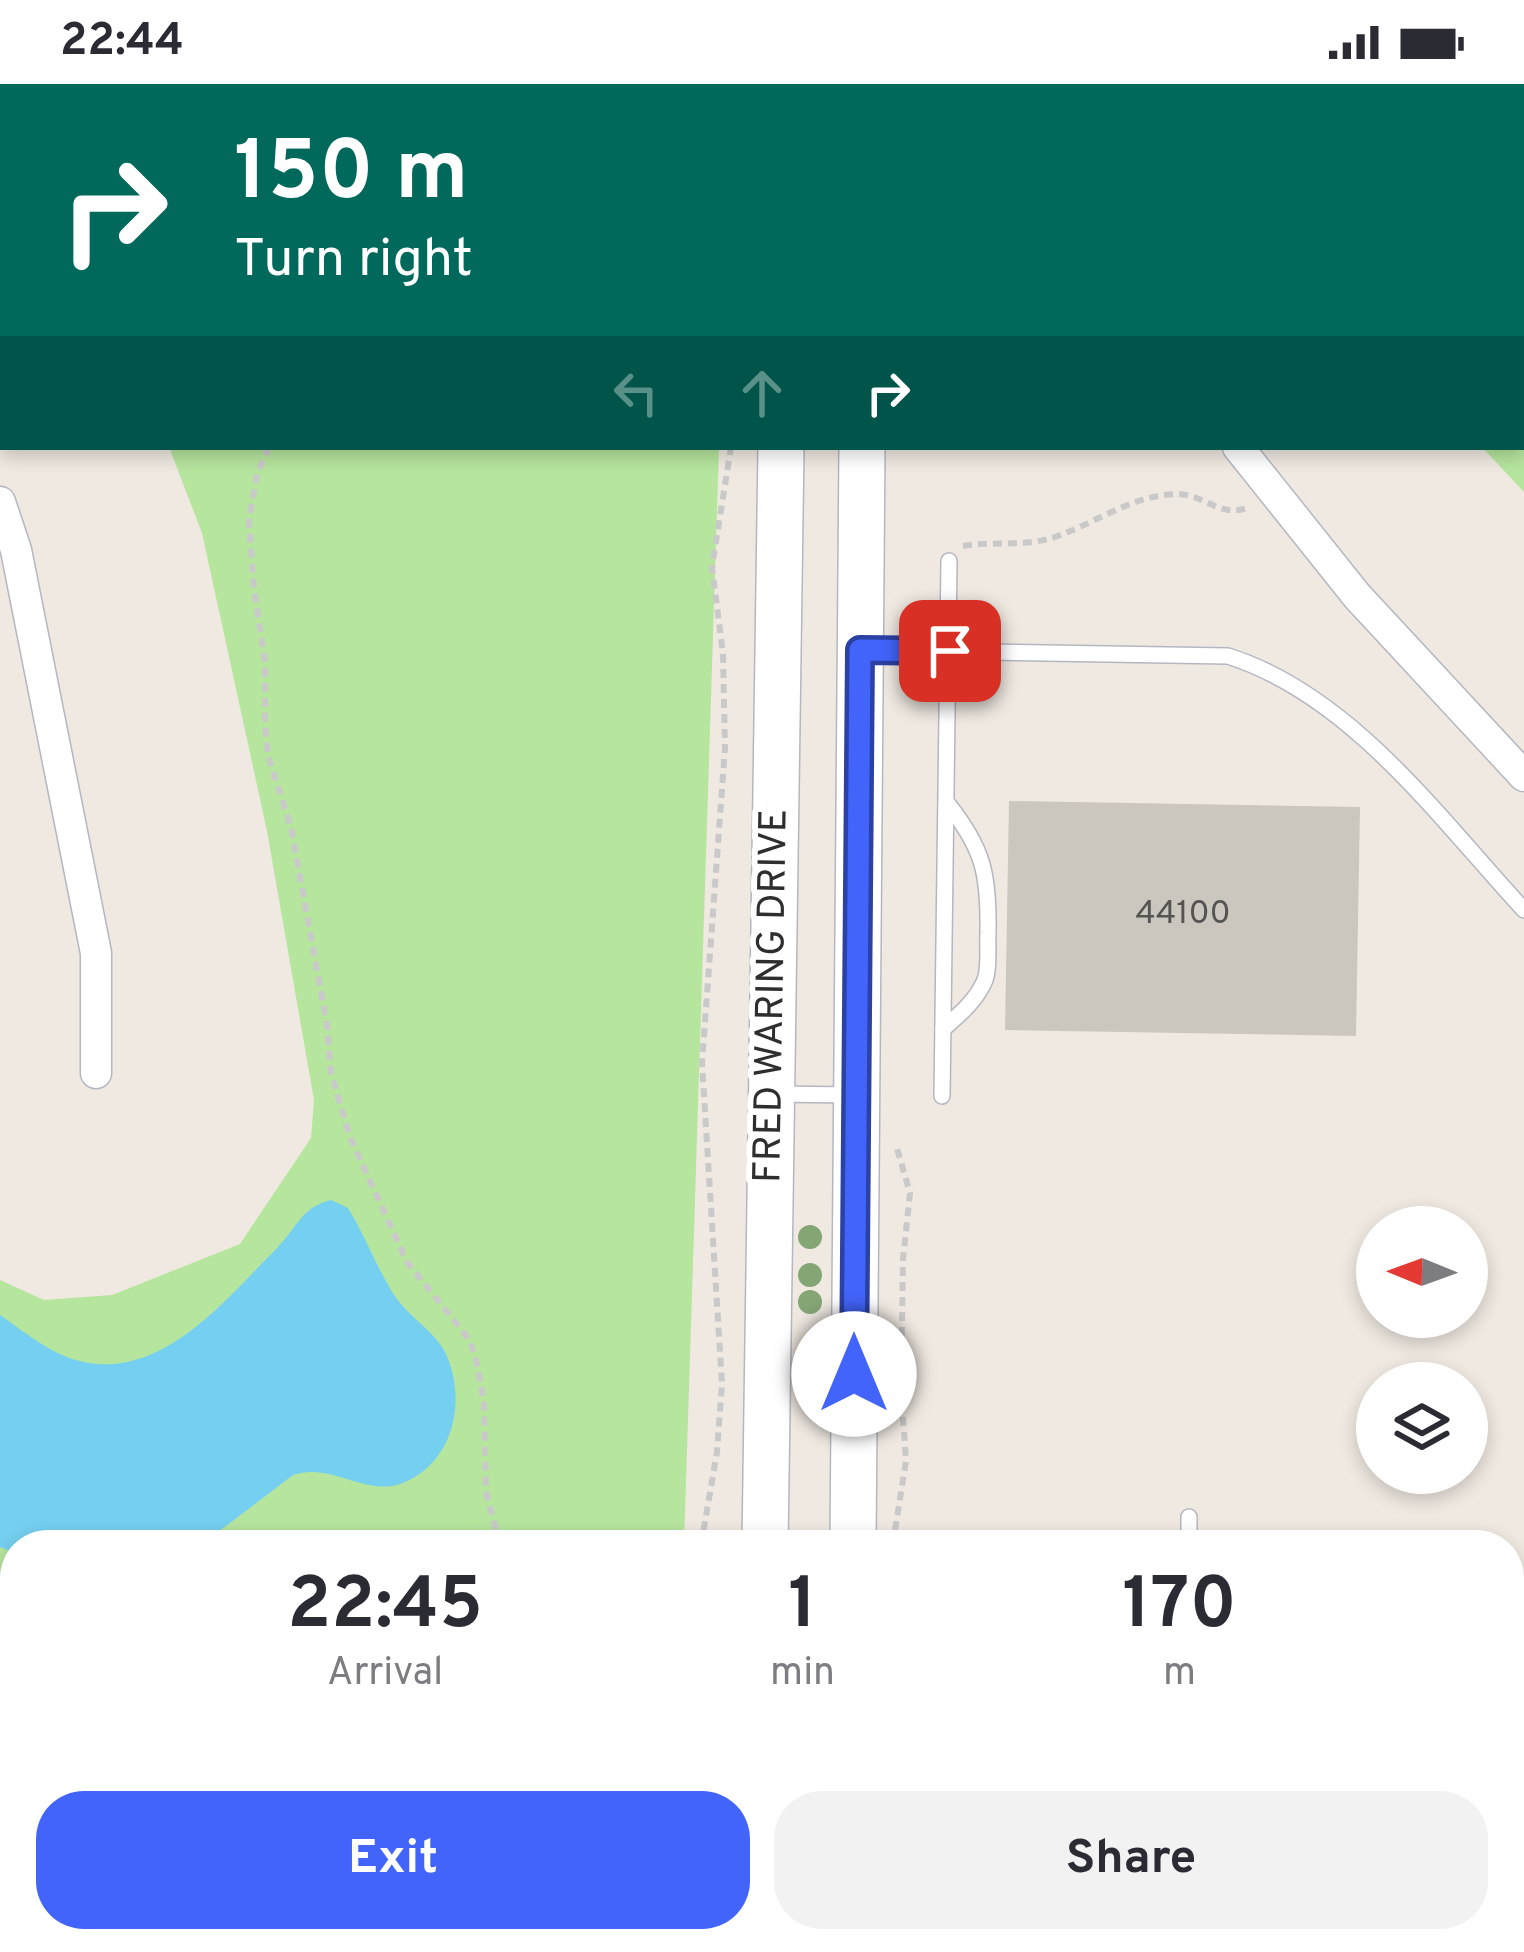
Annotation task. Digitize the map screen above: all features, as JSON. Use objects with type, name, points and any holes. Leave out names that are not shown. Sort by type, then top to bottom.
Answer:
[{"type":"main road","name":"FRED WARING DRIVE","points":[[764,1530],[782,450]]},
{"type":"main road","name":"FRED WARING DRIVE","points":[[853,1530],[862,450]]},
{"type":"street","points":[[1240,450],[1357,596],[1524,776]]},
{"type":"street","points":[[0,502],[16,550],[95,953],[96,1072]]},
{"type":"lane","points":[[942,1096],[949,561]]},
{"type":"lane","points":[[860,650],[1228,656],[1269,669],[1326,706],[1376,751],[1524,910]]},
{"type":"lane","points":[[943,1029],[970,1006],[987,975],[988,880],[973,836],[947,803]]},
{"type":"lane","points":[[770,1094],[856,1095]]},
{"type":"lane","points":[[1189,1516],[1189,1530]]},
{"type":"path","points":[[268,450],[257,474],[249,521],[266,661],[266,740],[297,861],[327,1024],[331,1073],[350,1137],[407,1262],[468,1338],[475,1354],[484,1402],[486,1492],[496,1530]]},
{"type":"path","points":[[704,1530],[722,1384],[702,1063],[725,748],[723,654],[712,567],[731,450]]},
{"type":"path","points":[[949,561],[958,547],[1036,542],[1144,498],[1196,495],[1232,512],[1253,505],[1272,490]]},
{"type":"path","points":[[896,1128],[910,1192],[903,1259],[901,1388],[907,1461],[896,1530]]},
{"type":"green space","points":[[170,450],[719,450],[684,1530],[0,1530],[0,1280],[44,1300],[112,1295],[240,1244],[311,1138],[314,1100],[267,831],[202,533]]},
{"type":"green space","points":[[1485,450],[1524,450],[1524,492]]},
{"type":"water","points":[[331,1200],[348,1208],[397,1299],[445,1352],[452,1370],[455,1409],[444,1446],[433,1462],[418,1475],[387,1487],[321,1473],[293,1475],[221,1530],[0,1530],[0,1315],[54,1351],[95,1364],[126,1362],[155,1352],[209,1316],[307,1212]]},
{"type":"building","points":[[1009,801],[1360,807],[1356,1036],[1005,1030]]},
{"type":"route","points":[[854,1374],[860,650],[950,651]]}]
